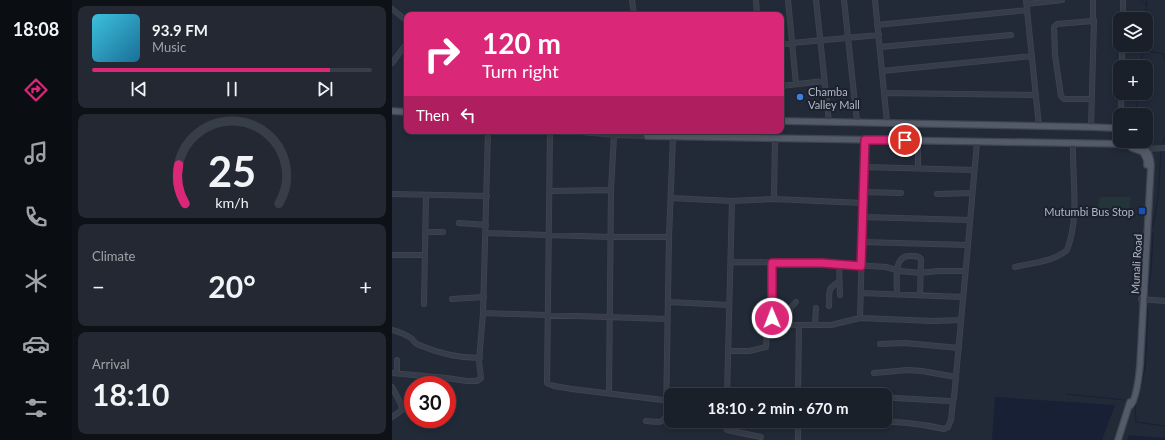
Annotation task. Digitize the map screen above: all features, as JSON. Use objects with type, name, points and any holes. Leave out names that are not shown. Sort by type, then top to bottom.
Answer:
[{"type":"main road","points":[[392,111],[404,112]]},
{"type":"main road","points":[[784,121],[1113,128]]},
{"type":"main road","points":[[654,134],[673,137],[976,142],[1113,142]]},
{"type":"main road","name":"Munali Road","points":[[1132,148],[1143,152],[1148,164],[1142,299]]},
{"type":"main road","name":"Munali Road","points":[[1118,440],[1130,406],[1137,374],[1151,165],[1149,153],[1145,149]]},
{"type":"street","points":[[632,0],[634,12]]},
{"type":"street","points":[[756,0],[757,12]]},
{"type":"street","points":[[788,0],[796,84]]},
{"type":"street","points":[[816,0],[829,122]]},
{"type":"street","points":[[844,0],[856,122]]},
{"type":"street","points":[[882,0],[875,0],[887,123]]},
{"type":"street","points":[[1039,126],[1027,2],[1062,0]]},
{"type":"street","points":[[1091,127],[1094,21],[1093,0]]},
{"type":"street","points":[[1122,12],[1123,0]]},
{"type":"street","points":[[392,10],[404,19]]},
{"type":"street","points":[[878,25],[1027,10]]},
{"type":"street","points":[[1092,99],[1064,99],[1061,96],[1055,55],[1054,27],[1057,24],[1094,21]]},
{"type":"street","points":[[784,44],[879,35]]},
{"type":"street","points":[[880,47],[1011,36]]},
{"type":"street","points":[[392,63],[404,47]]},
{"type":"street","points":[[882,71],[1032,56]]},
{"type":"street","points":[[784,86],[824,81]]},
{"type":"street","points":[[884,93],[1036,95]]},
{"type":"street","points":[[397,360],[395,372],[474,382],[479,380],[481,376],[479,363],[484,297],[488,134]]},
{"type":"street","points":[[550,134],[547,383],[554,386],[664,399]]},
{"type":"street","points":[[603,134],[630,134]]},
{"type":"street","points":[[609,393],[609,317],[614,135]]},
{"type":"street","points":[[669,388],[669,237],[673,137]]},
{"type":"street","points":[[774,199],[775,138]]},
{"type":"street","points":[[860,318],[865,140]]},
{"type":"street","points":[[918,141],[918,168]]},
{"type":"street","points":[[892,421],[944,429],[948,427],[951,420],[959,348],[976,142]]},
{"type":"street","points":[[1015,267],[1057,256],[1066,251],[1068,248],[1076,204],[1073,175],[1073,143]]},
{"type":"street","points":[[1145,149],[1165,148]]},
{"type":"street","points":[[864,167],[974,170]]},
{"type":"street","points":[[550,191],[612,190]]},
{"type":"street","points":[[863,192],[901,192]]},
{"type":"street","points":[[937,194],[972,193]]},
{"type":"street","points":[[392,194],[487,196]]},
{"type":"street","points":[[424,304],[426,195]]},
{"type":"street","points":[[671,198],[732,201],[774,199],[863,203]]},
{"type":"street","points":[[727,388],[732,201]]},
{"type":"street","points":[[863,217],[970,220]]},
{"type":"street","points":[[459,223],[486,225]]},
{"type":"street","points":[[425,232],[443,232]]},
{"type":"street","points":[[486,233],[611,237],[669,237]]},
{"type":"street","points":[[862,242],[968,245]]},
{"type":"street","points":[[392,255],[424,255]]},
{"type":"street","points":[[897,294],[897,270],[900,259],[902,257],[917,256],[921,259],[920,295]]},
{"type":"street","points":[[731,262],[839,264],[886,267],[920,273],[965,271]]},
{"type":"street","points":[[729,351],[748,351],[766,347],[767,332],[772,324],[772,263]]},
{"type":"street","points":[[839,264],[840,295]]},
{"type":"street","points":[[829,306],[830,289],[839,282]]},
{"type":"street","points":[[861,293],[963,297]]},
{"type":"street","points":[[452,300],[484,297]]},
{"type":"street","points":[[1142,299],[1165,301]]},
{"type":"street","points":[[668,302],[729,305]]},
{"type":"street","points":[[790,324],[790,308],[796,302]]},
{"type":"street","points":[[815,325],[816,308]]},
{"type":"street","points":[[483,313],[668,319]]},
{"type":"street","points":[[772,324],[831,325],[860,318],[933,321],[961,320]]},
{"type":"street","points":[[798,388],[799,325]]},
{"type":"street","points":[[392,330],[409,337],[418,345],[436,352],[467,358],[480,358]]},
{"type":"street","points":[[880,344],[905,343],[959,348]]},
{"type":"street","points":[[874,373],[908,370],[956,377]]},
{"type":"street","points":[[392,387],[401,404],[402,410],[392,417]]},
{"type":"street","points":[[895,398],[953,400]]},
{"type":"street","points":[[646,421],[659,422],[664,420]]},
{"type":"street","points":[[726,428],[727,430],[761,437]]},
{"type":"street","points":[[798,428],[798,440]]},
{"type":"shaded area","points":[[1100,197],[1131,197],[1128,217],[1096,215]]},
{"type":"water","points":[[995,397],[1115,405],[1102,440],[992,440]]},
{"type":"water","points":[[1129,435],[1165,438],[1165,440],[1127,440]]},
{"type":"waterway","points":[[1141,0],[1146,5]]},
{"type":"waterway","points":[[1146,12],[1147,0]]},
{"type":"waterway","points":[[1142,52],[1142,60]]},
{"type":"waterway","points":[[1153,52],[1163,54],[1165,58]]},
{"type":"waterway","points":[[1136,108],[1138,100]]},
{"type":"waterway","points":[[1093,122],[1095,124],[1113,124]]},
{"type":"waterway","points":[[1161,145],[1165,138]]},
{"type":"waterway","points":[[1153,227],[1158,198],[1161,151]]},
{"type":"waterway","points":[[1147,296],[1151,271],[1153,233]]},
{"type":"waterway","points":[[1136,401],[1138,399],[1145,369],[1148,316],[1147,303]]},
{"type":"waterway","points":[[1066,394],[1125,400]]},
{"type":"waterway","points":[[1135,403],[1136,422],[1165,426]]},
{"type":"place","name":"Chamba Valley Mall","points":[[800,97]]},
{"type":"place","name":"Mutumbi Bus Stop","points":[[1142,211]]},
{"type":"route","points":[[772,318],[772,263],[822,263],[861,266],[865,140],[905,140]]}]
